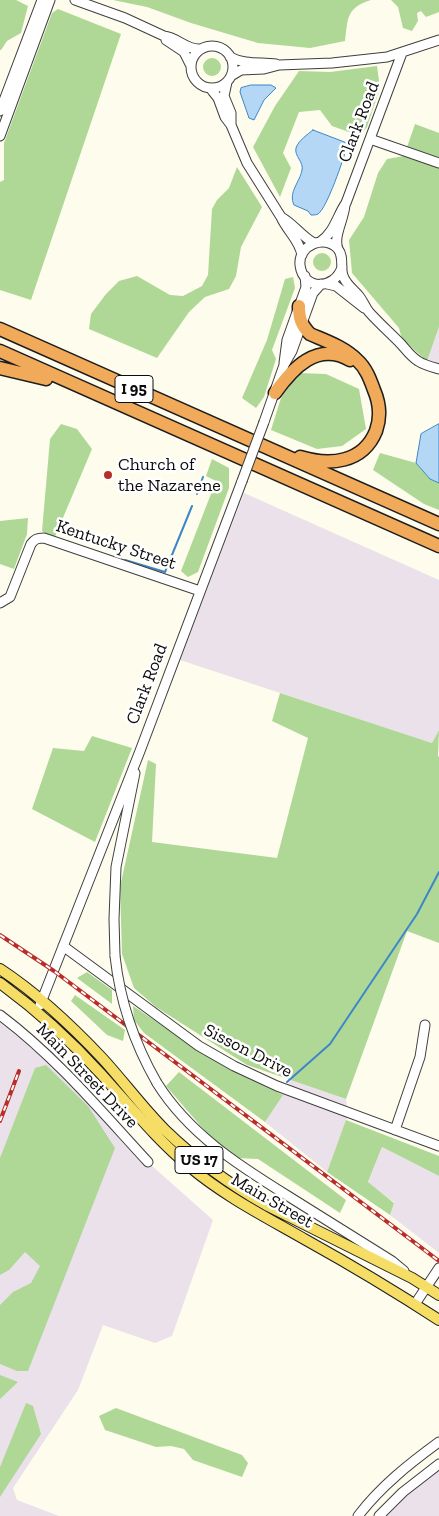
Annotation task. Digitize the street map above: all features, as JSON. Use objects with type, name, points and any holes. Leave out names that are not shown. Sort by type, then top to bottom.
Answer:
[{"type":"highway","points":[[268,449],[329,462],[345,460],[359,454],[370,443],[380,419],[377,398],[368,375],[356,359],[337,346],[310,334],[302,324],[299,306]]},
{"type":"highway","name":"I 95","points":[[0,329],[439,524]]},
{"type":"highway","name":"I 95","points":[[0,351],[439,546]]},
{"type":"highway","points":[[275,394],[293,370],[304,361],[316,356],[326,354],[347,358],[368,375]]},
{"type":"highway","points":[[0,368],[87,390]]},
{"type":"main road","name":"Main Street","points":[[0,969],[67,1023],[104,1060],[166,1131],[208,1167],[246,1194],[289,1218],[412,1278],[439,1296]]},
{"type":"main road","name":"Main Street","points":[[0,983],[61,1033],[101,1074],[151,1131],[210,1183],[250,1209],[347,1262],[439,1320]]},
{"type":"street","points":[[0,111],[42,0]]},
{"type":"street","points":[[0,136],[50,0]]},
{"type":"street","points":[[75,0],[125,18],[164,36],[170,36],[193,48],[200,49]]},
{"type":"street","points":[[164,36],[167,42],[184,52],[195,81],[200,85],[210,88],[217,88],[241,70],[264,69],[278,65],[356,61],[402,53],[439,40]]},
{"type":"street","points":[[190,64],[192,58],[200,49],[206,46],[217,46],[227,52],[233,66],[224,96],[231,113],[231,125]]},
{"type":"street","name":"Clark Road","points":[[338,249],[336,240],[344,217],[346,203],[402,53]]},
{"type":"street","points":[[230,57],[244,62],[264,62],[278,65]]},
{"type":"street","points":[[210,88],[218,98],[225,118],[231,125],[247,163],[285,226],[298,241],[302,255],[300,266],[309,281],[336,286],[368,311],[412,357],[439,369]]},
{"type":"street","points":[[370,139],[439,163]]},
{"type":"street","name":"Clark Road","points":[[317,242],[331,232],[338,214],[346,203]]},
{"type":"street","points":[[281,217],[291,222],[303,236],[317,242],[333,245],[338,249],[342,260],[344,278],[360,297],[368,311]]},
{"type":"street","points":[[302,255],[309,246],[317,242]]},
{"type":"street","points":[[324,284],[337,277],[342,266]]},
{"type":"street","name":"Clark Road","points":[[284,365],[287,340],[306,287],[305,276]]},
{"type":"street","name":"Clark Road","points":[[37,1012],[140,751],[275,394],[284,365],[313,293],[324,284]]},
{"type":"street","name":"Kentucky Street","points":[[0,603],[10,597],[31,544],[35,539],[39,538],[53,541],[200,591]]},
{"type":"street","points":[[140,751],[116,868],[115,956],[126,1013],[138,1046],[157,1083],[181,1115],[218,1150],[254,1175],[392,1261],[412,1278]]},
{"type":"street","name":"Sisson Drive","points":[[64,946],[213,1055],[270,1083],[439,1146]]},
{"type":"street","name":"Main Street Drive","points":[[0,1015],[57,1064],[148,1162]]},
{"type":"street","points":[[395,1130],[420,1057],[425,1025]]},
{"type":"street","points":[[415,1304],[439,1268]]},
{"type":"street","points":[[358,1516],[392,1478],[439,1442]]},
{"type":"street","points":[[380,1516],[409,1487],[439,1464]]},
{"type":"shaded area","points":[[439,327],[439,366],[427,361]]},
{"type":"shaded area","points":[[244,493],[439,580],[439,730],[432,743],[180,660]]},
{"type":"shaded area","points":[[0,1010],[41,1042],[151,1165],[213,1220],[172,1336],[155,1343],[103,1325],[78,1390],[13,1488],[17,1500],[59,1516],[0,1516]]},
{"type":"shaded area","points":[[291,1080],[346,1099],[348,1116],[327,1172],[265,1122]]},
{"type":"shaded area","points":[[382,1147],[439,1176],[439,1253],[390,1215],[394,1202],[368,1183]]},
{"type":"shaded area","points":[[439,1470],[439,1516],[387,1516],[408,1494]]},
{"type":"green space","points":[[0,0],[16,0],[28,6],[21,33],[7,41],[1,50],[0,50]]},
{"type":"green space","points":[[113,0],[371,0],[353,10],[348,20],[345,41],[310,48],[258,43],[191,23],[147,7]]},
{"type":"green space","points":[[391,0],[439,0],[439,12],[426,17],[421,11],[417,13],[418,21],[412,31],[403,28],[398,7]]},
{"type":"green space","points":[[58,9],[121,34],[31,300],[0,290],[0,182],[4,180],[4,143],[52,13]]},
{"type":"green space","points":[[212,58],[218,61],[221,67],[218,73],[212,76],[206,73],[203,67],[206,61]]},
{"type":"green space","points":[[377,66],[380,88],[367,127],[360,136],[332,126],[320,110],[299,112],[283,153],[291,168],[280,197],[253,147],[275,106],[299,71],[330,72]]},
{"type":"green space","points":[[415,124],[439,133],[439,327],[427,361],[402,339],[399,328],[352,273],[349,240],[364,217],[378,173],[387,159],[404,156]]},
{"type":"green space","points":[[237,167],[262,207],[241,247],[236,276],[229,289],[205,297],[189,312],[157,358],[89,329],[91,314],[106,294],[119,281],[137,276],[170,295],[183,296],[202,286],[208,275],[212,209],[217,200],[229,188]]},
{"type":"green space","points":[[322,253],[328,256],[331,262],[328,268],[322,271],[316,268],[313,262],[316,256]]},
{"type":"green space","points":[[293,277],[295,288],[272,350],[276,359],[264,397],[256,408],[242,398],[267,340],[285,279]]},
{"type":"green space","points":[[299,373],[326,374],[359,389],[366,429],[342,446],[317,449],[271,430],[281,398]]},
{"type":"green space","points":[[61,424],[77,429],[92,449],[54,539],[42,531],[50,439]]},
{"type":"green space","points":[[380,453],[416,463],[430,479],[439,483],[439,510],[424,504],[373,470]]},
{"type":"green space","points":[[212,459],[229,468],[229,488],[198,572],[188,577],[181,571],[216,481],[206,476]]},
{"type":"green space","points":[[28,518],[27,534],[14,569],[0,564],[0,521]]},
{"type":"green space","points":[[280,693],[432,743],[439,730],[439,943],[407,931],[346,1099],[247,1065],[156,1007],[134,988],[122,954],[120,887],[148,760],[156,764],[152,842],[277,858],[308,738],[272,721]]},
{"type":"green space","points":[[92,736],[132,748],[95,842],[32,809],[53,748],[84,751]]},
{"type":"green space","points":[[87,972],[112,990],[112,1004],[77,978]]},
{"type":"green space","points":[[75,995],[125,1030],[123,1041],[107,1035],[71,1001]]},
{"type":"green space","points":[[133,1006],[225,1067],[283,1095],[265,1122],[144,1033],[134,1020]]},
{"type":"green space","points":[[46,1065],[88,1106],[115,1148],[28,1371],[17,1371],[0,1364],[0,1305],[13,1292],[31,1283],[40,1266],[25,1252],[9,1270],[0,1275],[0,1158],[35,1068]]},
{"type":"green space","points":[[179,1072],[346,1200],[340,1213],[258,1159],[236,1158],[212,1139],[166,1086]]},
{"type":"green space","points":[[346,1120],[439,1156],[439,1176],[382,1147],[368,1182],[394,1203],[390,1215],[327,1172]]},
{"type":"green space","points":[[0,1375],[18,1382],[0,1399]]},
{"type":"green space","points":[[26,1403],[33,1406],[41,1434],[0,1497],[0,1467]]},
{"type":"green space","points":[[116,1408],[242,1455],[248,1463],[242,1477],[193,1460],[184,1449],[171,1446],[156,1447],[105,1430],[99,1416]]},
{"type":"water","points":[[251,85],[271,85],[276,88],[264,100],[254,120],[249,118],[240,92],[241,88]]},
{"type":"water","points":[[313,130],[347,143],[347,146],[326,203],[318,214],[311,215],[308,211],[294,205],[292,196],[302,167],[296,154],[296,148],[301,140]]},
{"type":"water","points":[[439,424],[439,483],[430,479],[416,463],[421,434]]},
{"type":"waterway","points":[[197,494],[203,477]]},
{"type":"waterway","points":[[125,560],[165,572],[192,506]]},
{"type":"waterway","points":[[287,1082],[330,1044],[417,914],[439,872]]},
{"type":"railway","points":[[0,935],[54,971],[439,1261]]},
{"type":"railway","points":[[0,1121],[19,1071]]},
{"type":"place","name":"Church of the Nazarene","points":[[108,475]]}]
